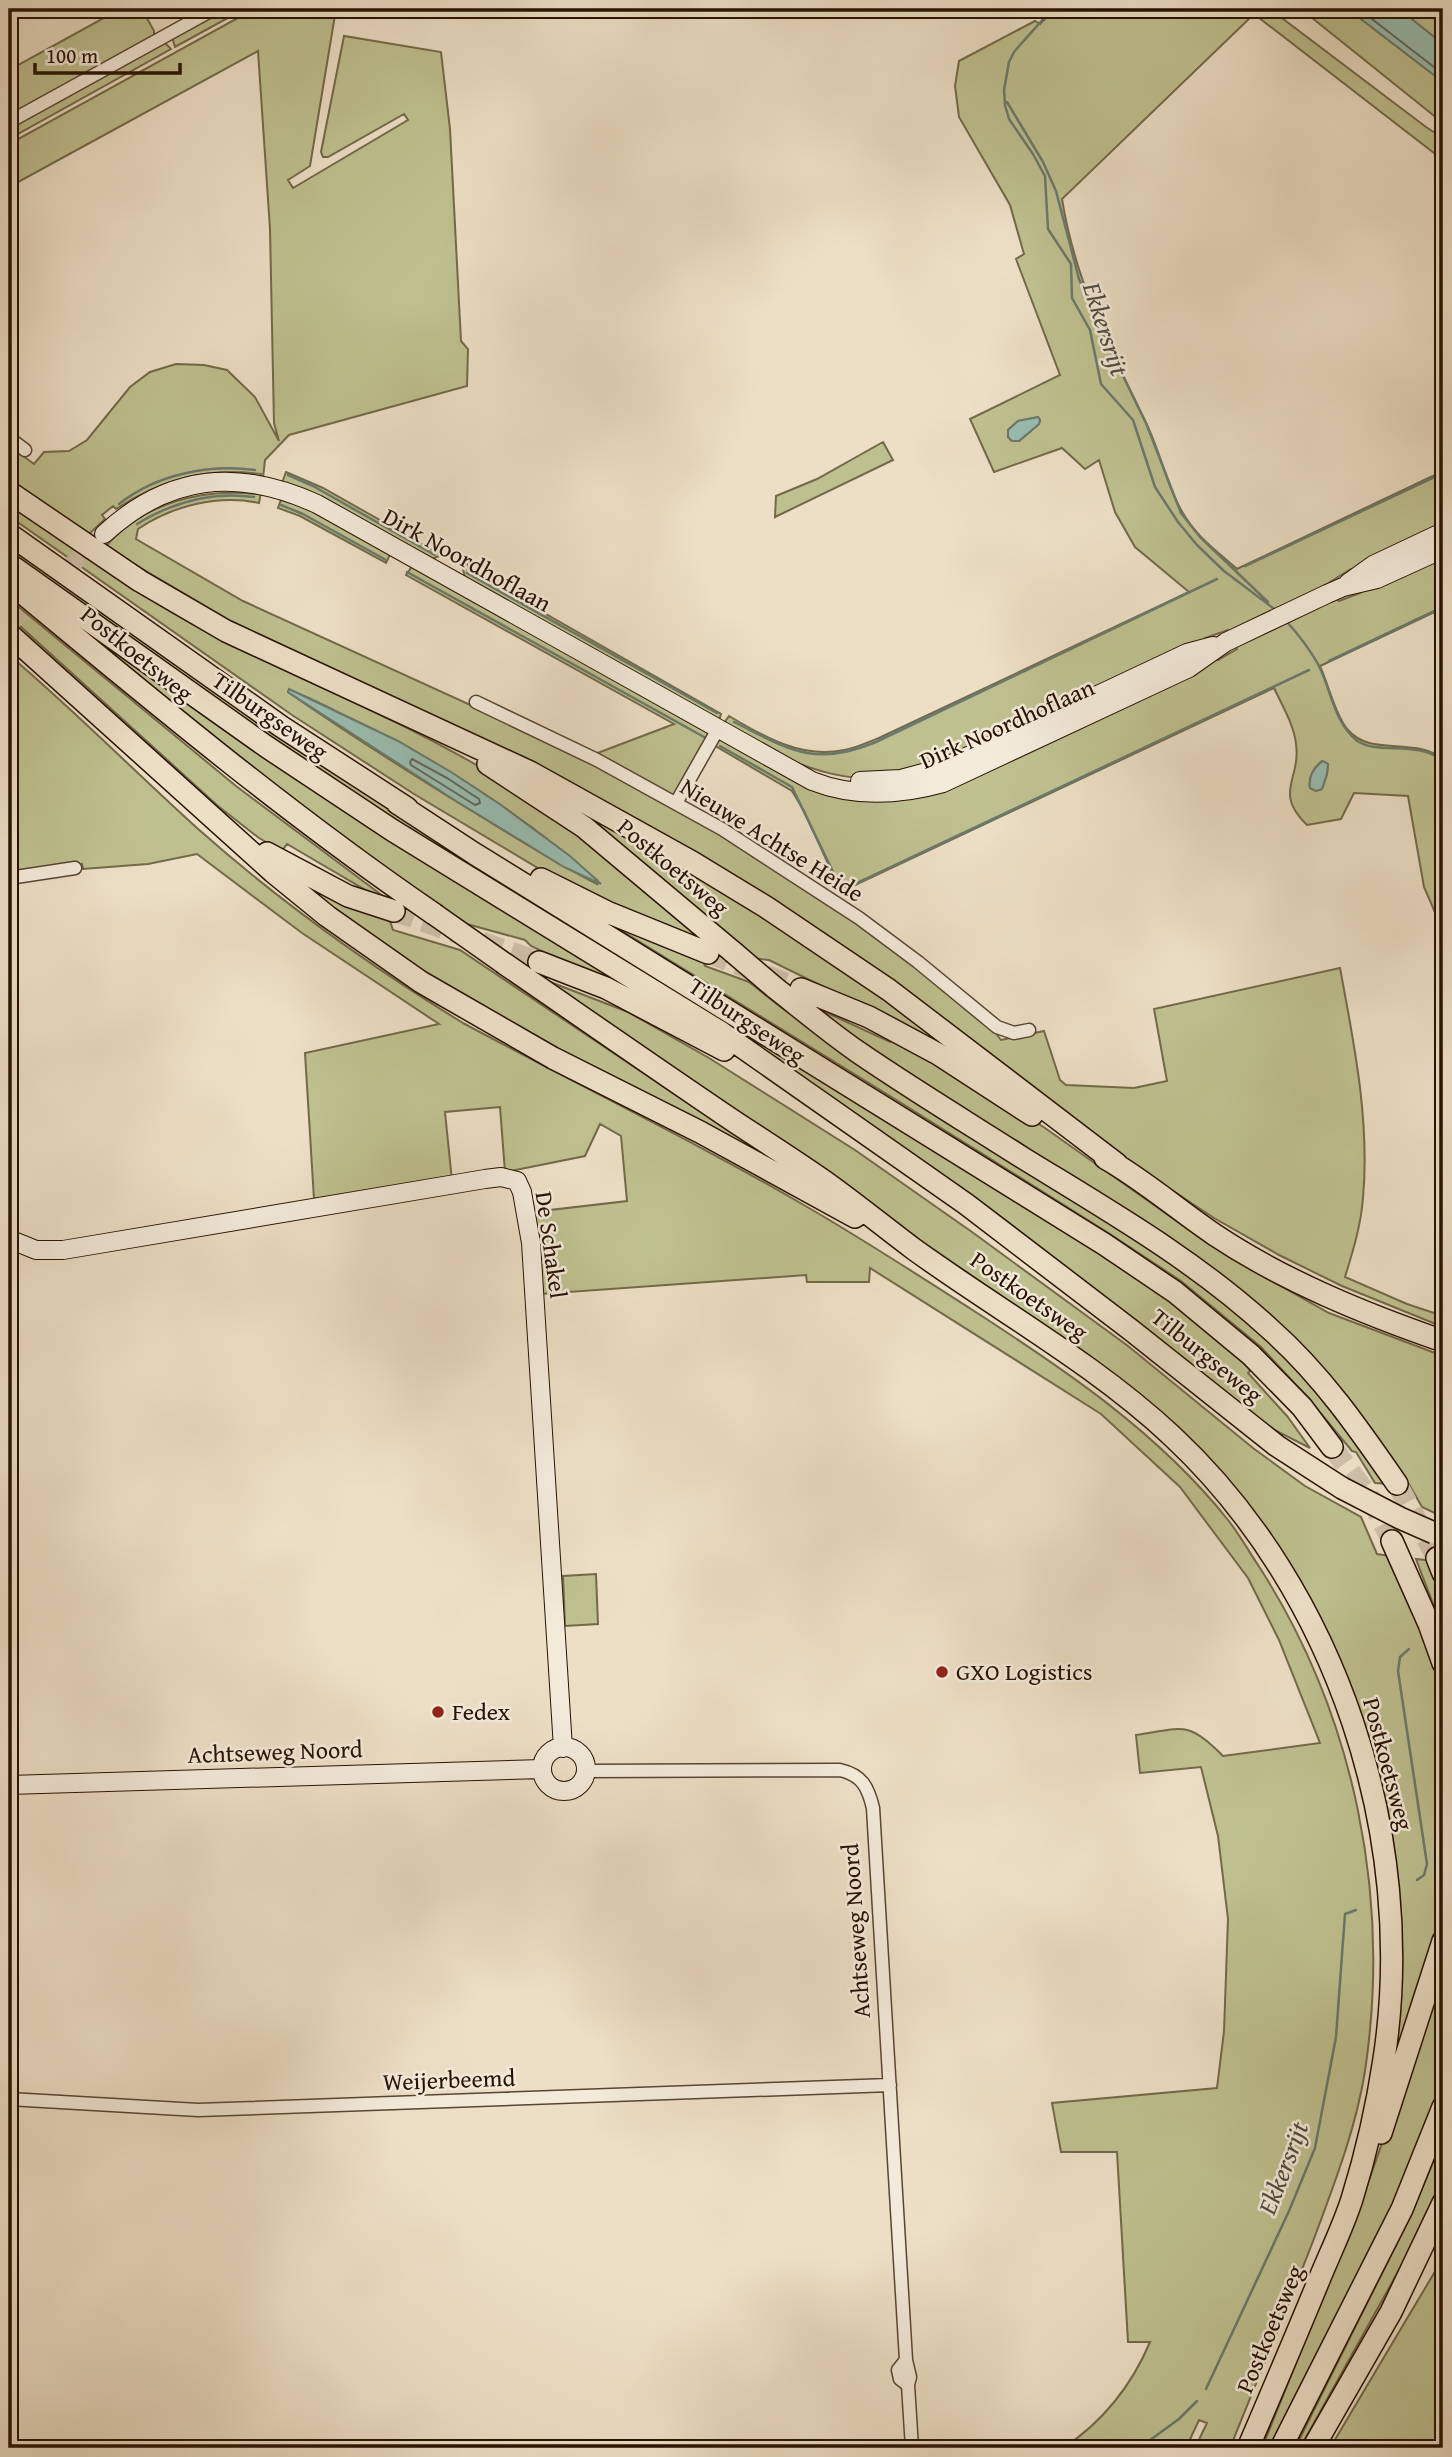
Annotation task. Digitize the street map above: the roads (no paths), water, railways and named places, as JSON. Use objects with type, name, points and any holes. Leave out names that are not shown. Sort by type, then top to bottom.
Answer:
[{"type":"highway","name":"Tilburgseweg","points":[[9,492],[140,581],[226,631],[421,722]]},
{"type":"highway","name":"Tilburgseweg","points":[[9,534],[282,727],[397,803],[607,912],[708,953]]},
{"type":"highway","name":"Tilburgseweg","points":[[9,564],[267,747],[392,830],[722,1033],[966,1204],[1131,1329],[1277,1446],[1342,1488],[1438,1535]]},
{"type":"highway","name":"Postkoetsweg","points":[[9,582],[240,772],[364,866],[832,1187],[917,1251],[1103,1380],[1171,1435],[1205,1469],[1277,1564],[1315,1631],[1334,1672],[1374,1793],[1385,1857],[1392,1927],[1392,1966],[1384,2058],[1372,2123],[1351,2203],[1248,2448]]},
{"type":"highway","points":[[9,634],[200,807],[229,830],[326,886],[394,911]]},
{"type":"highway","name":"Postkoetsweg","points":[[421,722],[584,827],[774,988],[856,1050],[1012,1151],[1121,1217],[1229,1292],[1273,1331],[1325,1385],[1397,1485]]},
{"type":"highway","points":[[421,722],[530,772],[766,907],[900,997],[1117,1164],[1216,1236],[1270,1268],[1399,1326],[1443,1341]]},
{"type":"highway","points":[[397,803],[1104,1244],[1175,1292],[1251,1355],[1302,1406],[1332,1447]]},
{"type":"highway","name":"Postkoetsweg","points":[[229,830],[273,872],[327,916],[460,1006],[553,1058],[700,1132],[917,1251]]},
{"type":"highway","points":[[539,962],[606,988],[681,1026],[835,1113]]},
{"type":"highway","points":[[801,989],[869,1017],[938,1054],[1040,1120],[1117,1164]]},
{"type":"highway","points":[[1392,1541],[1429,1624],[1443,1663]]},
{"type":"highway","points":[[1351,2203],[1383,2129],[1441,1948]]},
{"type":"highway","points":[[1281,2448],[1402,2209],[1443,2107]]},
{"type":"highway","points":[[1314,2448],[1391,2312],[1443,2203]]},
{"type":"highway","points":[[1391,2312],[1443,2234]]},
{"type":"street","points":[[9,122],[214,9]]},
{"type":"street","points":[[9,438],[25,450]]},
{"type":"street","name":"Dirk Noordhoflaan","points":[[104,534],[150,499],[191,484],[232,481],[273,487],[317,504],[796,771],[855,781],[878,781],[923,774],[945,767],[1187,653],[1233,639],[1335,591],[1373,565],[1443,532]]},
{"type":"street","name":"Dirk Noordhoflaan","points":[[1335,591],[1377,579],[1443,549]]},
{"type":"street","name":"Nieuwe Achtse Heide","points":[[476,702],[597,760],[761,853],[918,962],[997,1027],[1014,1033],[1029,1030]]},
{"type":"street","points":[[676,803],[718,729]]},
{"type":"street","points":[[9,878],[75,867]]},
{"type":"street","name":"De Schakel","points":[[9,1239],[36,1250],[63,1250],[485,1179],[500,1177],[517,1181],[522,1192],[531,1243],[563,1748]]},
{"type":"street","points":[[563,1748],[571,1748],[582,1757],[586,1771],[580,1785],[567,1791],[559,1791],[547,1783],[542,1769],[546,1756],[563,1748]]},
{"type":"street","name":"Achtseweg Noord","points":[[9,1785],[542,1769]]},
{"type":"street","name":"Achtseweg Noord","points":[[586,1771],[840,1770],[856,1775],[866,1784],[873,1808],[906,2360],[910,2377],[908,2385],[912,2448]]},
{"type":"street","name":"Weijerbeemd","points":[[9,2099],[198,2110],[890,2085]]},
{"type":"water","points":[[1348,9],[1399,9],[1443,44],[1443,82]]},
{"type":"water","points":[[1038,417],[1039,424],[1019,441],[1012,441],[1008,437],[1008,430],[1018,421]]},
{"type":"water","points":[[289,689],[398,741],[451,772],[570,856],[601,884],[564,867],[456,801],[288,692]]},
{"type":"water","points":[[1323,761],[1328,764],[1327,774],[1322,789],[1316,791],[1310,788],[1310,780],[1314,769]]},
{"type":"waterway","name":"Ekkersrijt","points":[[1052,9],[1014,52],[1009,62],[1004,90],[1005,105],[1009,119],[1045,176],[1048,229],[1071,264],[1072,298],[1090,330],[1101,384],[1133,420],[1155,487],[1178,522],[1224,571],[1277,611]]},
{"type":"waterway","name":"Ekkersrijt","points":[[1007,102],[1043,162],[1056,191],[1079,279],[1108,344]]},
{"type":"waterway","name":"Ekkersrijt","points":[[1111,351],[1146,423],[1181,513],[1200,537],[1268,602]]},
{"type":"waterway","points":[[119,504],[167,478],[202,470],[255,470]]},
{"type":"waterway","points":[[1245,566],[1443,473]]},
{"type":"waterway","points":[[288,475],[313,486],[435,555]]},
{"type":"waterway","points":[[137,524],[164,510],[193,500],[223,496],[254,497]]},
{"type":"waterway","points":[[281,505],[303,514],[386,560]]},
{"type":"waterway","points":[[407,572],[704,737]]},
{"type":"waterway","points":[[467,573],[717,713]]},
{"type":"waterway","points":[[734,722],[802,752],[835,754],[854,750],[876,742],[1217,579]]},
{"type":"waterway","points":[[1329,661],[1443,607]]},
{"type":"waterway","name":"Ekkersrijt","points":[[1286,621],[1315,658],[1338,715],[1356,740],[1375,747],[1421,751],[1433,754],[1443,761]]},
{"type":"waterway","points":[[720,746],[792,787],[836,878],[844,885],[853,885],[1309,670]]},
{"type":"waterway","name":"Ekkersrijt","points":[[1409,1649],[1400,1657],[1398,1671],[1427,1864],[1424,1875],[1417,1880]]},
{"type":"waterway","name":"Ekkersrijt","points":[[1206,2389],[1289,2211],[1315,2148],[1336,2037],[1345,1914],[1356,1910]]},
{"type":"waterway","name":"Ekkersrijt","points":[[1139,2448],[1179,2419],[1197,2401]]},
{"type":"tunnel","points":[[9,624],[99,539]]},
{"type":"tunnel","points":[[394,911],[539,962]]},
{"type":"tunnel","points":[[708,953],[801,989]]},
{"type":"tunnel","points":[[1332,1447],[1372,1501],[1392,1541]]},
{"type":"tunnel","points":[[1397,1484],[1437,1558]]},
{"type":"place","name":"GXO Logistics","points":[[942,1672]]},
{"type":"place","name":"Fedex","points":[[438,1712]]}]
